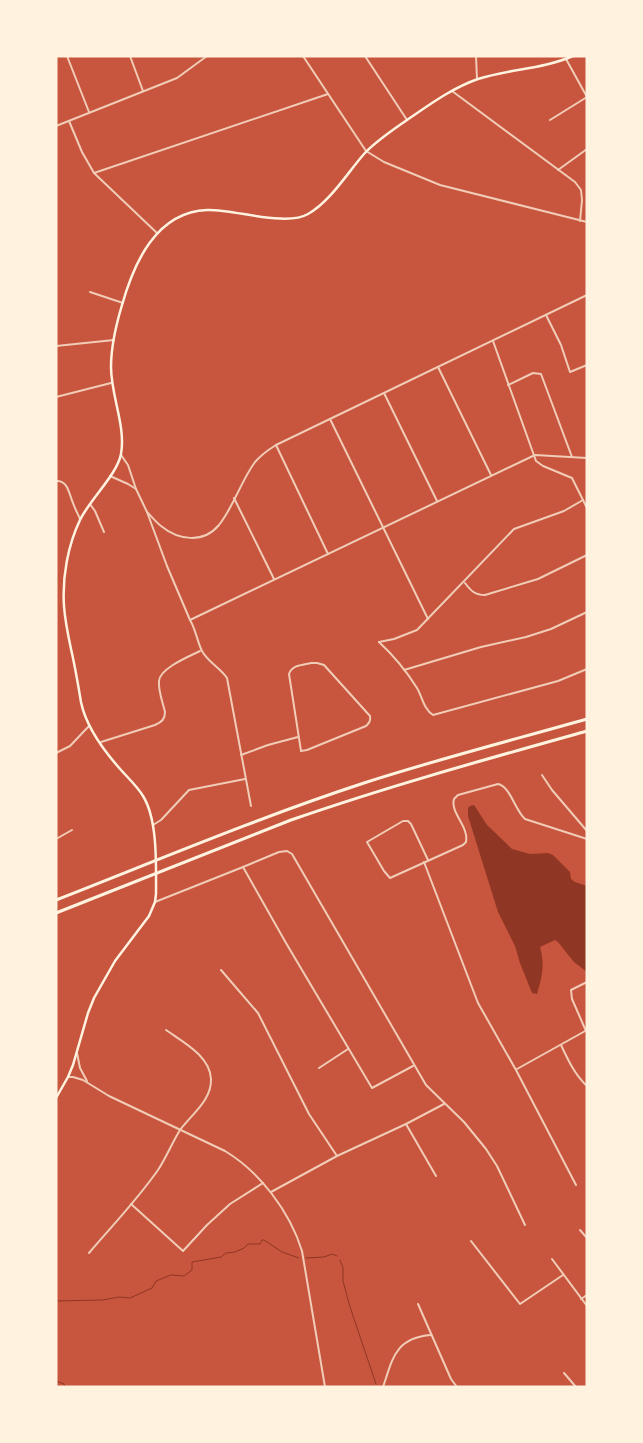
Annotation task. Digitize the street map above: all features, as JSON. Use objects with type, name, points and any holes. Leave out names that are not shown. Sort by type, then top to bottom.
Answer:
[{"type":"highway","points":[[56,900],[281,812],[371,781],[587,720]]},
{"type":"highway","points":[[56,913],[291,820],[426,776],[587,731]]},
{"type":"main road","points":[[56,1098],[68,1077],[94,998],[115,961],[146,920],[155,902],[153,826],[144,797],[110,756],[89,726],[80,702],[64,606],[64,584],[68,558],[80,519],[116,468],[121,455],[122,441],[111,383],[111,367],[114,340],[123,303],[137,263],[148,244],[157,234],[174,220],[186,214],[207,210],[283,219],[303,217],[321,204],[344,180],[366,151],[407,120],[452,91],[478,79],[573,56]]},
{"type":"street","points":[[67,56],[89,113]]},
{"type":"street","points":[[130,56],[143,91]]},
{"type":"street","points":[[56,126],[177,78],[207,56]]},
{"type":"street","points":[[303,56],[366,151],[384,162],[440,185],[587,222]]},
{"type":"street","points":[[365,56],[407,120]]},
{"type":"street","points":[[476,56],[478,79]]},
{"type":"street","points":[[550,120],[587,97],[566,59]]},
{"type":"street","points":[[452,91],[575,182],[581,190],[580,221]]},
{"type":"street","points":[[94,173],[328,94]]},
{"type":"street","points":[[69,121],[82,152],[94,173],[157,234]]},
{"type":"street","points":[[558,170],[587,149]]},
{"type":"street","points":[[90,292],[123,303]]},
{"type":"street","points":[[148,512],[160,526],[182,537],[198,538],[205,535],[218,525],[255,462],[276,445],[587,295]]},
{"type":"street","points":[[546,315],[570,372],[587,365]]},
{"type":"street","points":[[56,346],[114,340]]},
{"type":"street","points":[[494,341],[536,461],[543,466],[572,478],[587,508]]},
{"type":"street","points":[[438,367],[491,475]]},
{"type":"street","points":[[508,385],[533,373],[542,374],[572,457]]},
{"type":"street","points":[[56,397],[111,383]]},
{"type":"street","points":[[384,393],[437,502]]},
{"type":"street","points":[[330,419],[428,620]]},
{"type":"street","points":[[276,445],[328,554]]},
{"type":"street","points":[[121,455],[128,465],[136,489],[148,512],[167,566],[195,628],[201,650],[228,678],[251,806]]},
{"type":"street","points":[[190,620],[491,475],[535,456],[587,458]]},
{"type":"street","points":[[110,476],[136,489]]},
{"type":"street","points":[[56,482],[60,481],[66,484],[80,519]]},
{"type":"street","points":[[234,498],[274,580]]},
{"type":"street","points":[[583,500],[564,511],[514,529],[417,630],[394,639],[379,642],[416,686],[430,714],[558,680],[587,668]]},
{"type":"street","points":[[90,504],[104,532]]},
{"type":"street","points":[[464,582],[472,592],[478,595],[485,595],[538,579],[587,555]]},
{"type":"street","points":[[404,670],[481,647],[526,637],[551,629],[587,612]]},
{"type":"street","points":[[101,742],[163,720],[165,712],[159,684],[161,674],[201,650]]},
{"type":"street","points":[[311,663],[321,664],[329,670],[370,716],[371,720],[366,726],[307,750],[301,751],[298,737],[289,674],[294,667],[311,663]]},
{"type":"street","points":[[56,753],[70,746],[89,726]]},
{"type":"street","points":[[241,755],[298,737]]},
{"type":"street","points":[[542,775],[552,790],[587,831]]},
{"type":"street","points":[[153,826],[189,790],[246,778]]},
{"type":"street","points":[[428,860],[412,824],[408,821],[404,820],[367,842],[390,878],[463,845],[466,842],[467,835],[454,806],[454,799],[458,795],[498,784],[506,788],[525,819],[587,839]]},
{"type":"street","points":[[56,839],[72,830]]},
{"type":"street","points":[[155,902],[279,852],[287,851],[294,858],[426,1084],[464,1122],[492,1159],[525,1225]]},
{"type":"street","points":[[424,862],[478,1003],[516,1070],[576,1185]]},
{"type":"street","points":[[244,867],[286,943],[372,1088],[414,1065]]},
{"type":"street","points":[[221,970],[258,1013],[309,1114],[337,1156]]},
{"type":"street","points":[[516,1070],[587,1031],[572,999],[571,990],[587,982]]},
{"type":"street","points":[[89,1254],[158,1170],[181,1130],[206,1098],[210,1087],[211,1080],[208,1066],[200,1056],[166,1030]]},
{"type":"street","points":[[561,1045],[570,1064],[587,1086]]},
{"type":"street","points":[[319,1068],[348,1049]]},
{"type":"street","points":[[77,1053],[80,1068],[88,1083]]},
{"type":"street","points":[[68,1077],[88,1083],[109,1096],[231,1155],[263,1183],[290,1222],[302,1251],[325,1387]]},
{"type":"street","points":[[270,1192],[337,1156],[406,1124],[445,1103]]},
{"type":"street","points":[[406,1124],[436,1176]]},
{"type":"street","points":[[131,1204],[183,1251],[230,1204],[263,1183]]},
{"type":"street","points":[[580,1230],[587,1238]]},
{"type":"street","points":[[471,1241],[520,1304],[563,1275]]},
{"type":"street","points":[[552,1260],[587,1306]]},
{"type":"street","points":[[581,1299],[587,1295]]},
{"type":"street","points":[[418,1304],[451,1379],[457,1387]]},
{"type":"street","points":[[383,1387],[394,1354],[400,1346],[431,1334]]},
{"type":"street","points":[[564,1373],[576,1387]]},
{"type":"shaded area","points":[[474,805],[487,825],[512,849],[530,854],[548,853],[553,855],[570,872],[571,879],[587,886],[587,972],[574,962],[555,940],[540,947],[543,965],[537,994],[532,993],[515,946],[498,912],[468,816],[468,808]]},
{"type":"waterway","points":[[56,1301],[130,1298],[152,1288],[156,1281],[171,1275],[184,1276],[192,1270],[192,1262],[221,1257],[226,1253],[244,1248],[248,1244],[260,1244],[262,1240],[282,1252],[299,1258]]},
{"type":"waterway","points":[[306,1258],[324,1257],[332,1254],[337,1256]]},
{"type":"waterway","points":[[340,1260],[350,1307],[376,1384]]},
{"type":"waterway","points":[[56,1381],[64,1384],[65,1387]]}]
